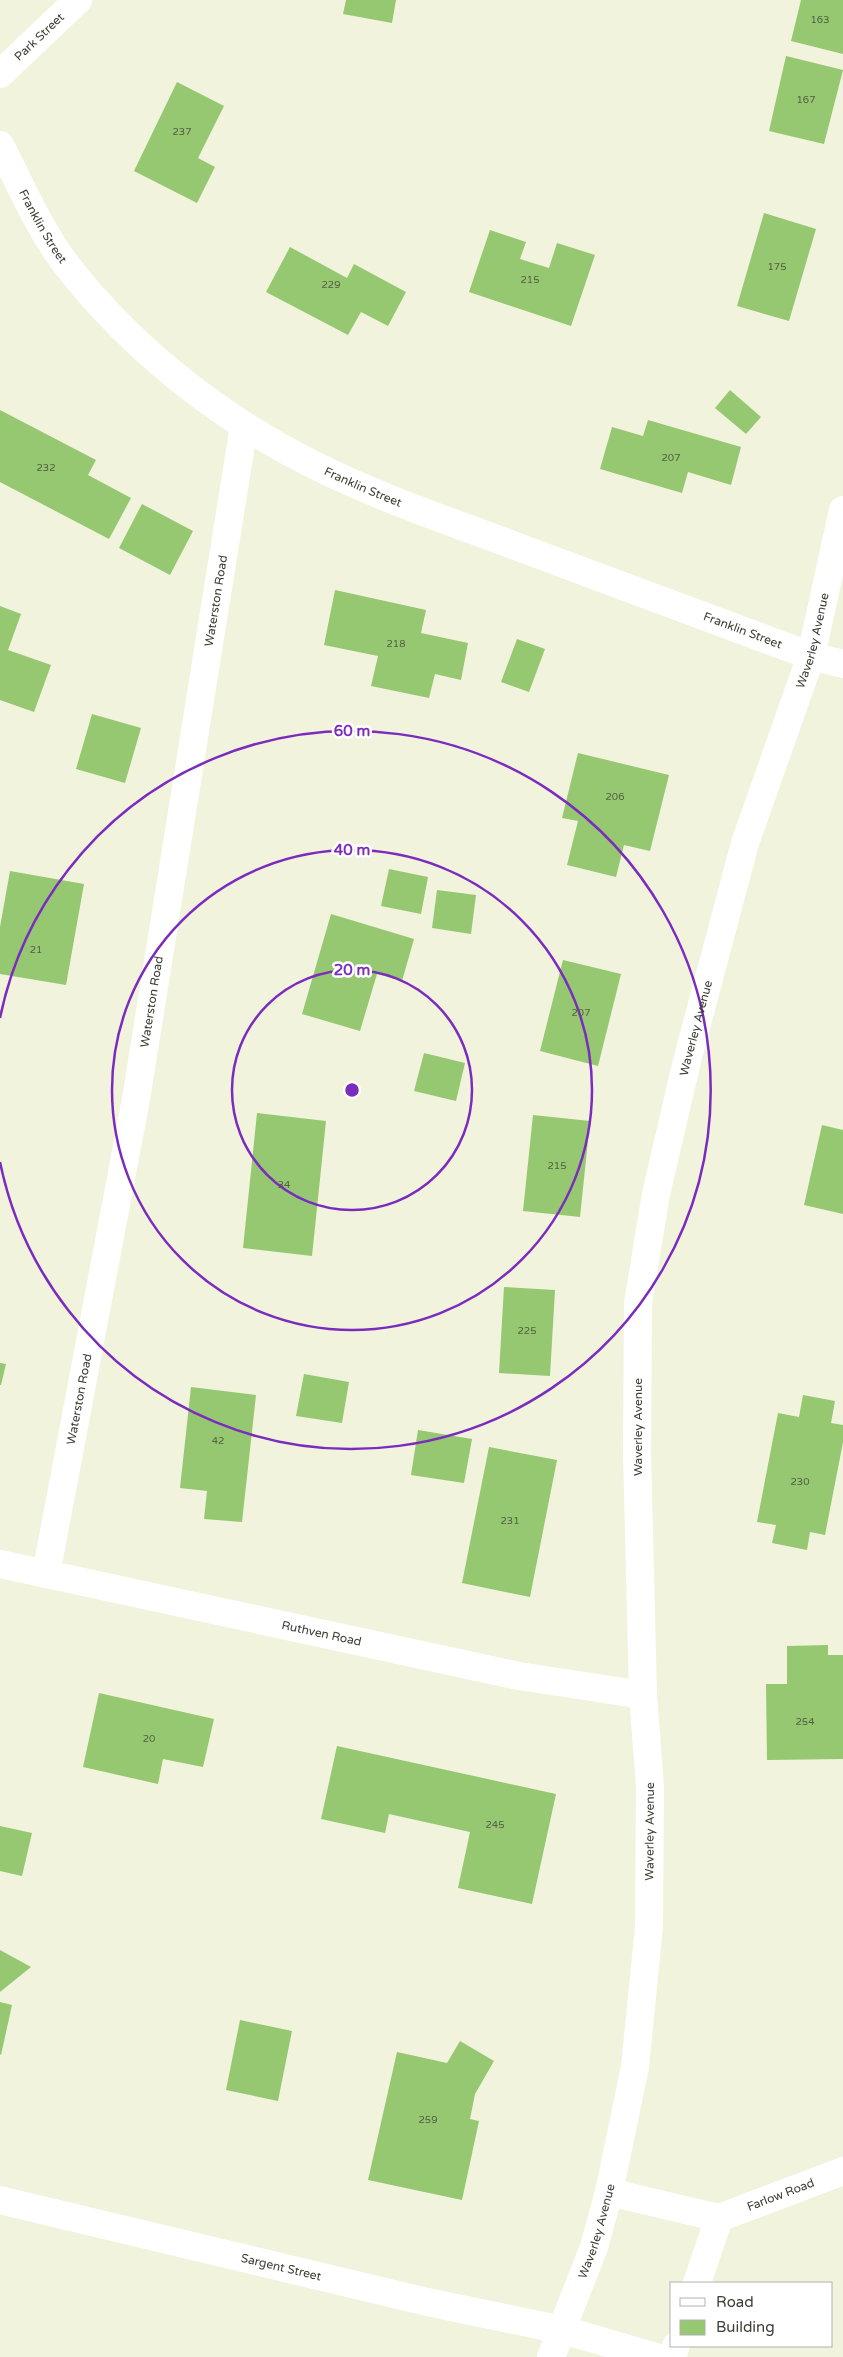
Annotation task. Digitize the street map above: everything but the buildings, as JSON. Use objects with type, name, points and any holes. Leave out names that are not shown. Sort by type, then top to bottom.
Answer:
[{"type":"street","name":"Park Street","points":[[0,74],[78,0]]},
{"type":"street","name":"Franklin Street","points":[[0,145],[35,215],[67,266],[105,310],[166,369],[244,426],[314,465],[393,500],[811,656],[843,664]]},
{"type":"street","name":"Waterston Road","points":[[46,1574],[136,1099],[244,426]]},
{"type":"street","name":"Waverley Avenue","points":[[552,2357],[594,2247],[609,2192],[635,2067],[649,1927],[650,1787],[643,1695],[637,1453],[638,1303],[642,1276],[656,1194],[684,1070],[742,853],[811,656],[843,510]]},
{"type":"street","name":"Ruthven Road","points":[[0,1564],[519,1676],[643,1695]]},
{"type":"street","name":"Farlow Road","points":[[719,2218],[843,2171]]},
{"type":"street","points":[[609,2192],[719,2218],[697,2282]]},
{"type":"street","name":"Sargent Street","points":[[0,2200],[427,2302],[563,2330],[656,2357]]}]
